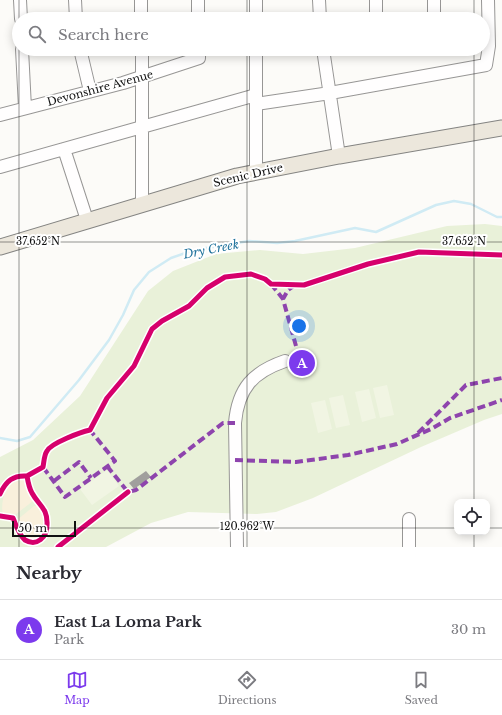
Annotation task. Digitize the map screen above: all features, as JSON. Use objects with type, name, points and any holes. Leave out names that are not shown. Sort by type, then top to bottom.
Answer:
[{"type":"main road","name":"Scenic Drive","points":[[0,247],[142,203],[256,172],[502,128]]},
{"type":"street","points":[[20,0],[21,12]]},
{"type":"street","points":[[76,0],[76,12]]},
{"type":"street","points":[[141,0],[141,12]]},
{"type":"street","points":[[198,0],[198,12]]},
{"type":"street","points":[[256,0],[256,12]]},
{"type":"street","points":[[319,0],[320,12]]},
{"type":"street","points":[[376,0],[376,12]]},
{"type":"street","points":[[434,0],[434,12]]},
{"type":"street","points":[[488,0],[488,12]]},
{"type":"street","points":[[22,56],[25,108]]},
{"type":"street","points":[[82,56],[90,91]]},
{"type":"street","points":[[142,56],[142,203]]},
{"type":"street","name":"Devonshire Avenue","points":[[0,115],[142,77],[192,56]]},
{"type":"street","points":[[256,56],[256,172]]},
{"type":"street","points":[[324,56],[339,156]]},
{"type":"street","points":[[0,167],[142,127],[256,99],[330,93],[486,65],[487,56]]},
{"type":"street","points":[[64,149],[87,220]]},
{"type":"street","points":[[237,547],[235,422],[237,403],[241,393],[254,377],[273,365],[286,361]]},
{"type":"street","points":[[409,519],[409,547]]},
{"type":"green space","points":[[485,224],[502,226],[502,414],[484,420],[421,447],[313,498],[276,512],[257,514],[188,512],[151,523],[106,547],[0,547],[0,457],[33,440],[80,396],[148,291],[173,271],[216,254],[260,250],[303,254],[355,248],[447,226]]},
{"type":"green space","points":[[387,385],[394,415],[380,418],[373,388]]},
{"type":"green space","points":[[369,389],[376,418],[362,422],[355,392]]},
{"type":"green space","points":[[343,395],[350,425],[336,428],[329,398]]},
{"type":"green space","points":[[325,400],[332,429],[318,433],[311,403]]},
{"type":"green space","points":[[107,470],[119,486],[92,505],[80,489]]},
{"type":"sand","points":[[18,477],[26,480],[33,501],[15,515],[3,516],[2,505],[4,494],[10,484]]},
{"type":"sand","points":[[34,506],[39,506],[41,509],[45,525],[42,536],[33,541],[24,535],[17,520]]},
{"type":"building","points":[[146,471],[151,477],[134,489],[129,483]]},
{"type":"waterway","name":"Dry Creek","points":[[0,438],[17,441],[30,437],[79,380],[109,340],[123,315],[134,290],[149,272],[171,258],[194,250],[249,241],[277,243],[295,241],[355,228],[376,232],[436,205],[454,201],[471,204],[497,217],[502,217]]},
{"type":"marked path","points":[[271,284],[283,299]]},
{"type":"marked path","points":[[295,285],[288,290],[283,299],[296,346]]},
{"type":"marked path","points":[[418,433],[466,385],[502,378]]},
{"type":"marked path","points":[[235,460],[296,462],[348,455],[397,444],[431,429],[450,418],[502,400]]},
{"type":"marked path","points":[[107,466],[128,492],[136,490],[223,423],[235,423]]},
{"type":"marked path","points":[[43,467],[65,497],[115,461],[90,430]]},
{"type":"marked path","points":[[54,481],[79,462],[91,478]]},
{"type":"cycle path","points":[[27,476],[43,467],[45,454],[54,445],[67,438],[90,430],[107,398],[134,366],[152,329],[162,321],[189,306],[207,288],[225,277],[251,274],[265,279],[271,284],[304,285],[368,264],[419,252],[502,255]]},
{"type":"cycle path","points":[[0,494],[7,482],[14,478],[27,476],[31,491],[45,511],[47,529],[40,540],[29,542],[21,535],[13,518],[0,516]]},
{"type":"cycle path","points":[[58,547],[128,492]]},
{"type":"place","name":"East La Loma Park","points":[[302,363]]}]
